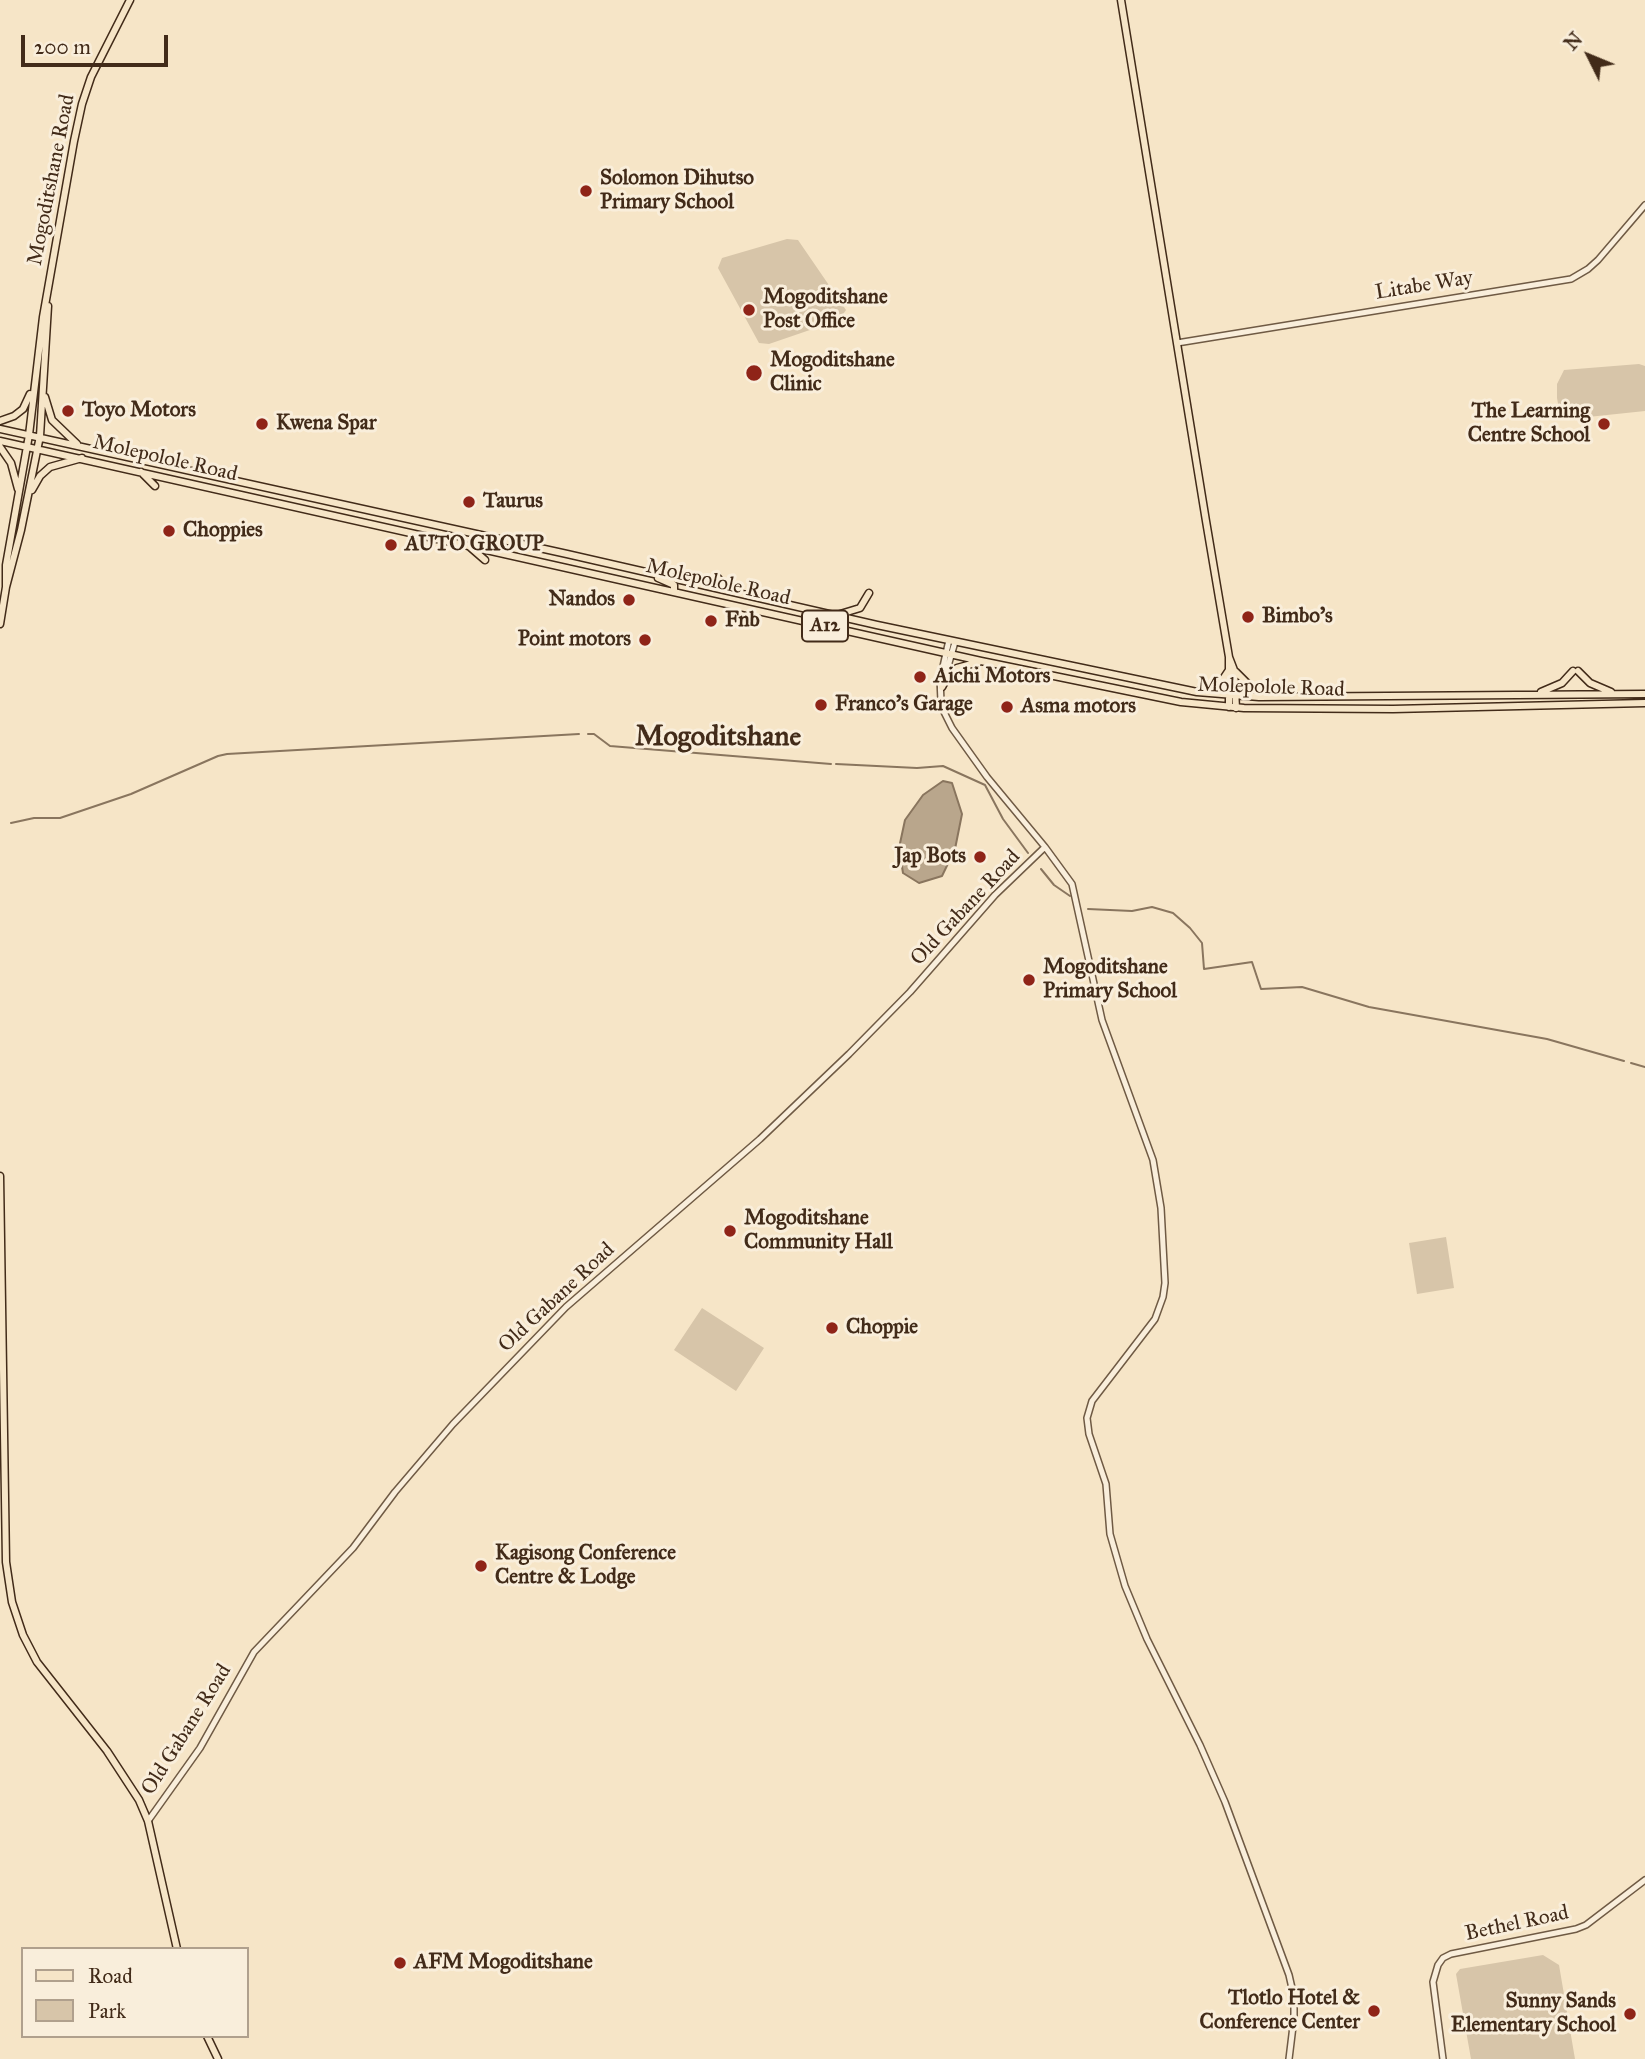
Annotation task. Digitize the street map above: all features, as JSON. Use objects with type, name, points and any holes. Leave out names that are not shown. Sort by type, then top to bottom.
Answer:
[{"type":"main road","name":"Mogoditshane Road","points":[[48,293],[82,104],[104,48],[130,0]]},
{"type":"main road","points":[[1121,0],[1232,670],[1233,707]]},
{"type":"main road","points":[[6,587],[6,565],[29,435],[48,293]]},
{"type":"main road","points":[[0,624],[40,436],[48,293]]},
{"type":"main road","points":[[0,421],[23,410],[34,383]]},
{"type":"main road","points":[[44,391],[52,420],[79,445]]},
{"type":"main road","name":"Molepolole Road","points":[[0,429],[952,641],[1197,692],[1274,697],[1645,694]]},
{"type":"main road","name":"Molepolole Road","points":[[0,440],[981,662],[1140,695],[1233,707],[1393,709],[1645,703]]},
{"type":"main road","points":[[0,447],[12,463],[19,494]]},
{"type":"main road","points":[[27,501],[46,471],[83,458]]},
{"type":"main road","points":[[140,471],[155,486]]},
{"type":"main road","points":[[468,545],[485,560]]},
{"type":"main road","points":[[650,573],[673,584],[674,591]]},
{"type":"main road","points":[[718,577],[729,591]]},
{"type":"main road","points":[[835,615],[860,608],[869,593]]},
{"type":"main road","points":[[941,690],[948,676],[957,668],[981,662]]},
{"type":"main road","points":[[1099,664],[1105,674]]},
{"type":"main road","points":[[1197,692],[1221,682],[1232,670]]},
{"type":"main road","points":[[1232,670],[1249,685],[1274,697]]},
{"type":"main road","points":[[1539,693],[1562,683],[1576,671],[1590,683],[1613,693]]},
{"type":"main road","points":[[0,1176],[6,1562],[12,1602],[23,1635],[37,1661],[117,1764],[133,1789],[148,1821],[177,1947]]},
{"type":"main road","points":[[208,2038],[218,2059]]},
{"type":"street","name":"Litabe Way","points":[[1177,342],[1571,279],[1598,260],[1645,205]]},
{"type":"street","points":[[952,641],[941,690],[944,712],[952,728],[987,777],[1072,884],[1099,1011],[1153,1160],[1161,1208],[1165,1283],[1159,1311],[1141,1340],[1092,1401],[1087,1418],[1089,1434],[1106,1484],[1111,1534],[1125,1586],[1147,1639],[1225,1802],[1289,1975],[1294,1997],[1289,2059]]},
{"type":"street","name":"Old Gabane Road","points":[[148,1821],[200,1748],[254,1652],[353,1548],[395,1492],[453,1424],[566,1307],[760,1139],[849,1054],[910,992],[995,895],[1045,847]]},
{"type":"street","name":"Bethel Road","points":[[1443,2059],[1433,1982],[1443,1958],[1451,1954],[1576,1929],[1586,1925],[1645,1881]]},
{"type":"green space","points":[[787,239],[798,240],[846,310],[839,320],[769,344],[759,343],[718,268],[722,258]]},
{"type":"green space","points":[[1639,364],[1645,366],[1645,411],[1569,419],[1559,409],[1557,384],[1564,370]]},
{"type":"green space","points":[[1446,1237],[1454,1288],[1417,1294],[1409,1243]]},
{"type":"green space","points":[[702,1308],[764,1348],[736,1391],[674,1350]]},
{"type":"green space","points":[[1543,1955],[1559,1965],[1575,2059],[1471,2059],[1456,1974],[1460,1969]]},
{"type":"shaded area","points":[[943,781],[952,783],[962,814],[955,849],[942,876],[919,883],[903,873],[899,848],[905,820],[923,795]]},
{"type":"waterway","points":[[11,823],[34,818],[60,818],[131,794],[227,754],[579,734]]},
{"type":"waterway","points":[[588,734],[594,734],[610,746],[831,764]]},
{"type":"waterway","points":[[836,764],[917,768],[943,766],[985,785],[1003,819],[1028,853]]},
{"type":"waterway","points":[[1041,869],[1054,885],[1070,896]]},
{"type":"waterway","points":[[1088,909],[1132,911],[1152,907],[1173,913],[1202,943],[1204,969],[1252,962],[1261,989],[1302,987],[1369,1007],[1547,1039],[1624,1061]]},
{"type":"waterway","points":[[1631,1063],[1645,1067]]},
{"type":"place","name":"Solomon Dihutso Primary School","points":[[586,191]]},
{"type":"place","name":"Mogoditshane Post Office","points":[[749,310]]},
{"type":"place","name":"Mogoditshane Clinic","points":[[754,373]]},
{"type":"place","name":"Toyo Motors","points":[[68,411]]},
{"type":"place","name":"Kwena Spar","points":[[262,424]]},
{"type":"place","name":"The Learning Centre School","points":[[1604,424]]},
{"type":"place","name":"Taurus","points":[[469,502]]},
{"type":"place","name":"Choppies","points":[[169,531]]},
{"type":"place","name":"AUTO GROUP","points":[[391,545]]},
{"type":"place","name":"Nandos","points":[[629,600]]},
{"type":"place","name":"Bimbo's","points":[[1248,617]]},
{"type":"place","name":"Fnb","points":[[711,621]]},
{"type":"place","name":"Point motors","points":[[645,640]]},
{"type":"place","name":"Aichi Motors","points":[[920,677]]},
{"type":"place","name":"Franco's Garage","points":[[821,705]]},
{"type":"place","name":"Asma motors","points":[[1007,707]]},
{"type":"place","name":"Jap Bots","points":[[980,857]]},
{"type":"place","name":"Mogoditshane Primary School","points":[[1029,980]]},
{"type":"place","name":"Mogoditshane Community Hall","points":[[730,1231]]},
{"type":"place","name":"Choppie","points":[[832,1328]]},
{"type":"place","name":"Kagisong Conference Centre & Lodge","points":[[481,1566]]},
{"type":"place","name":"AFM Mogoditshane","points":[[400,1963]]},
{"type":"place","name":"Tlotlo Hotel & Conference Center","points":[[1374,2011]]},
{"type":"place","name":"Sunny Sands Elementary School","points":[[1630,2014]]},
{"type":"district","name":"Mogoditshane","points":[[718,738]]}]
